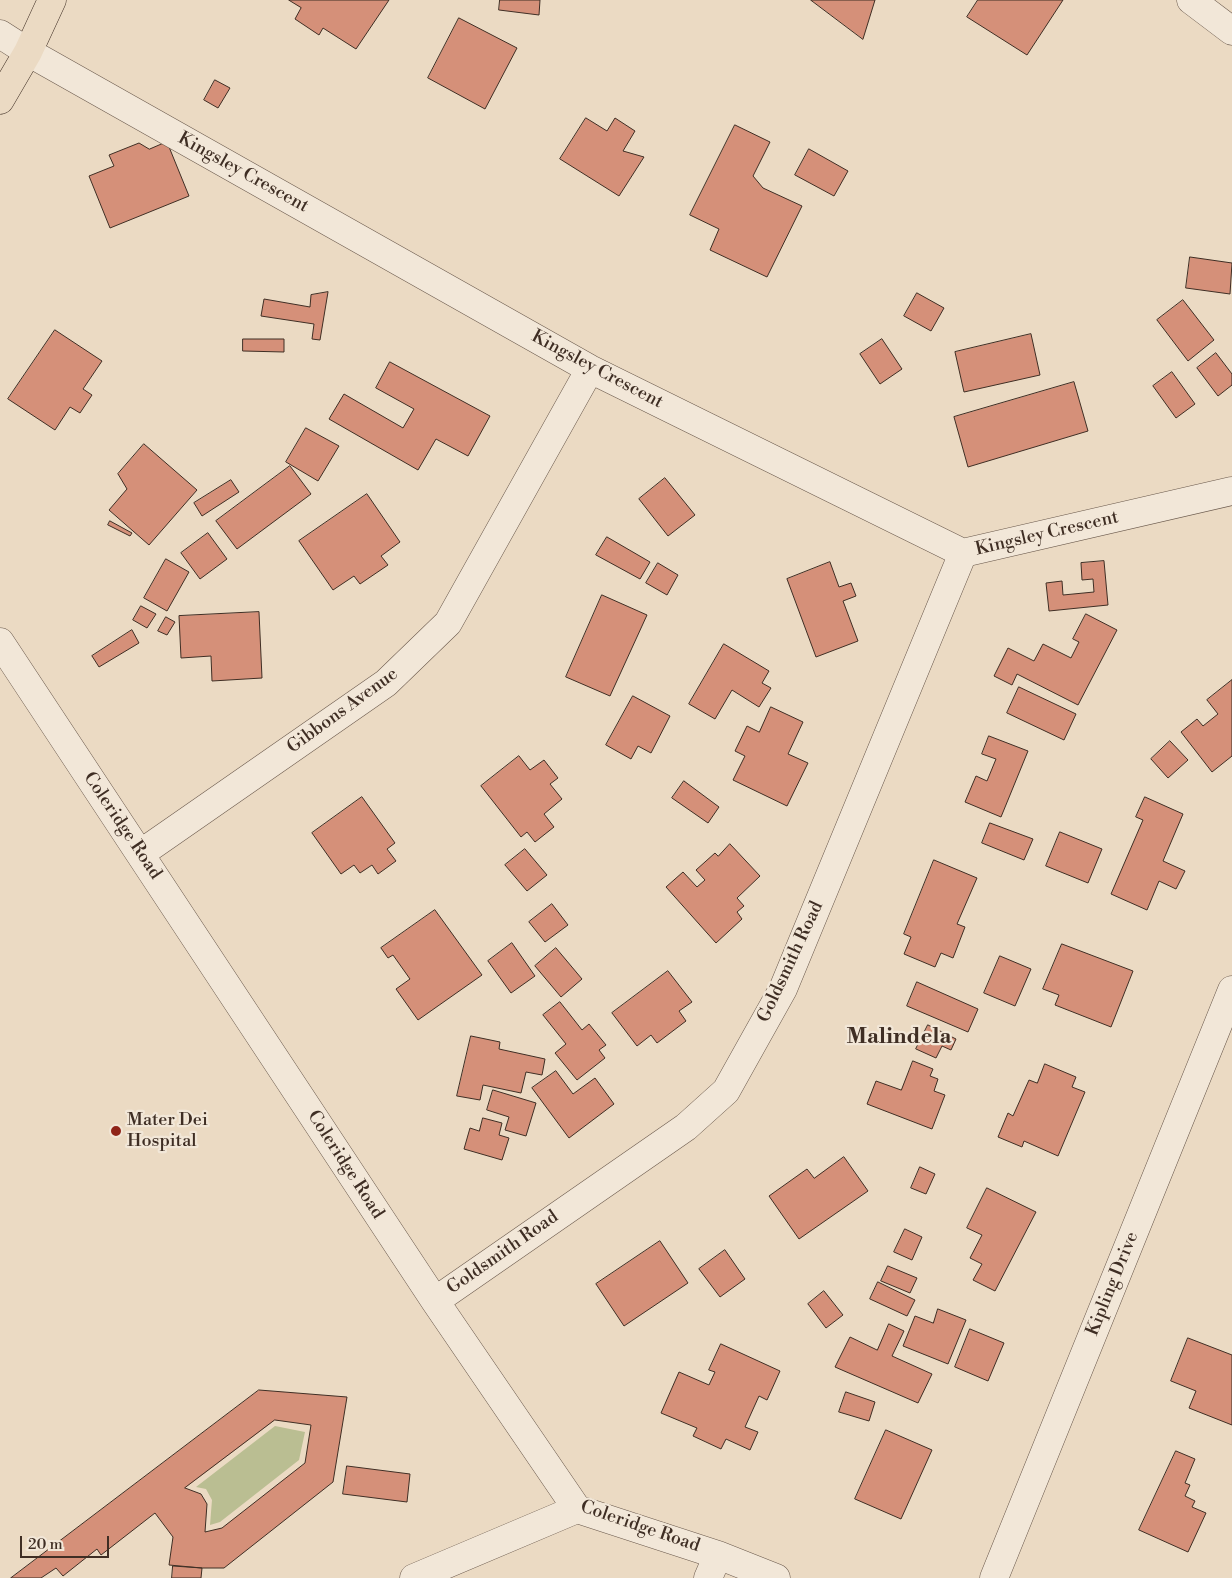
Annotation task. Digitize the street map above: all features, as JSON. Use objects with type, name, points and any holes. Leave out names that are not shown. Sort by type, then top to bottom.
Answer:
[{"type":"main road","points":[[0,100],[28,52],[52,0]]},
{"type":"street","points":[[1191,0],[1232,31]]},
{"type":"street","name":"Kingsley Crescent","points":[[0,34],[28,52],[590,369],[963,554],[1232,491]]},
{"type":"street","name":"Gibbons Avenue","points":[[140,854],[386,683],[448,623],[590,369]]},
{"type":"street","name":"Goldsmith Road","points":[[434,1301],[686,1127],[726,1091],[783,989],[963,554]]},
{"type":"street","name":"Coleridge Road","points":[[0,642],[434,1301],[577,1509],[713,1566],[776,1578]]},
{"type":"street","name":"Kipling Drive","points":[[994,1578],[1232,990]]},
{"type":"street","points":[[414,1578],[577,1509]]},
{"type":"green space","points":[[275,1426],[305,1432],[299,1460],[220,1522],[210,1525],[212,1500],[206,1489],[196,1487]]},
{"type":"building","points":[[289,0],[389,0],[356,49],[323,28],[319,35],[295,19],[301,8]]},
{"type":"building","points":[[500,0],[540,0],[539,15],[499,10]]},
{"type":"building","points":[[811,0],[875,0],[863,39]]},
{"type":"building","points":[[978,0],[1063,0],[1027,55],[967,17]]},
{"type":"building","points":[[459,18],[517,48],[485,109],[428,78]]},
{"type":"building","points":[[215,80],[230,88],[218,108],[204,100]]},
{"type":"building","points":[[586,118],[607,131],[615,118],[635,131],[623,151],[644,157],[619,196],[560,159]]},
{"type":"building","points":[[735,125],[770,142],[753,176],[763,188],[802,206],[767,277],[710,250],[719,229],[690,215]]},
{"type":"building","points":[[167,142],[189,196],[110,228],[89,176],[114,166],[109,155],[139,143],[149,149]]},
{"type":"building","points":[[809,149],[848,171],[834,196],[795,175]]},
{"type":"building","points":[[1190,257],[1232,263],[1230,294],[1186,288]]},
{"type":"building","points":[[328,292],[320,340],[312,339],[314,324],[261,316],[264,299],[310,307],[311,295]]},
{"type":"building","points":[[917,293],[944,308],[931,331],[904,316]]},
{"type":"building","points":[[1183,300],[1214,340],[1188,361],[1157,320]]},
{"type":"building","points":[[55,330],[102,361],[83,389],[92,395],[80,413],[70,407],[55,430],[8,399]]},
{"type":"building","points":[[1031,334],[1040,375],[964,392],[955,352]]},
{"type":"building","points":[[243,339],[284,339],[284,352],[243,351]]},
{"type":"building","points":[[882,339],[902,369],[880,384],[860,354]]},
{"type":"building","points":[[1216,353],[1232,374],[1232,385],[1218,396],[1197,368]]},
{"type":"building","points":[[390,362],[490,416],[468,456],[436,439],[418,470],[329,419],[344,394],[403,428],[414,409],[376,388]]},
{"type":"building","points":[[1172,372],[1195,404],[1176,418],[1153,386]]},
{"type":"building","points":[[1074,382],[1088,431],[968,467],[954,417]]},
{"type":"building","points":[[306,428],[339,446],[318,481],[286,462]]},
{"type":"building","points":[[144,444],[197,490],[149,545],[109,510],[127,489],[118,474]]},
{"type":"building","points":[[290,466],[311,494],[237,549],[216,521]]},
{"type":"building","points":[[665,478],[695,515],[668,536],[639,499]]},
{"type":"building","points":[[231,480],[239,492],[202,516],[194,503]]},
{"type":"building","points":[[367,494],[400,542],[381,556],[388,565],[360,584],[354,576],[333,590],[299,541]]},
{"type":"building","points":[[110,521],[132,533],[130,536],[108,525]]},
{"type":"building","points":[[208,533],[227,559],[200,579],[181,553]]},
{"type":"building","points":[[607,537],[650,562],[640,579],[596,555]]},
{"type":"building","points":[[166,559],[189,572],[167,611],[144,598]]},
{"type":"building","points":[[1104,561],[1108,605],[1049,611],[1046,583],[1062,581],[1063,595],[1094,592],[1093,579],[1082,580],[1081,563]]},
{"type":"building","points":[[830,562],[839,587],[851,583],[856,596],[843,601],[858,641],[816,657],[787,579]]},
{"type":"building","points":[[658,563],[678,575],[667,595],[646,583]]},
{"type":"building","points":[[602,595],[647,615],[610,696],[566,677]]},
{"type":"building","points":[[141,606],[156,614],[147,628],[133,620]]},
{"type":"building","points":[[259,612],[262,678],[212,681],[211,656],[181,658],[179,616]]},
{"type":"building","points":[[1086,614],[1117,630],[1078,705],[1017,674],[1012,685],[994,676],[1008,648],[1034,661],[1043,644],[1071,658],[1079,642],[1073,639]]},
{"type":"building","points":[[166,617],[175,622],[167,635],[158,631]]},
{"type":"building","points":[[132,630],[139,643],[99,667],[92,656]]},
{"type":"building","points":[[724,644],[769,671],[762,683],[771,688],[759,707],[732,690],[715,719],[689,704]]},
{"type":"building","points":[[1232,680],[1232,756],[1212,772],[1181,732],[1197,719],[1203,726],[1218,714],[1207,700]]},
{"type":"building","points":[[1019,687],[1076,714],[1064,740],[1007,713]]},
{"type":"building","points":[[633,696],[670,716],[651,753],[638,746],[631,759],[606,745]]},
{"type":"building","points":[[771,707],[803,722],[788,754],[808,763],[787,806],[733,780],[745,756],[735,751],[747,726],[759,732]]},
{"type":"building","points":[[989,736],[1028,751],[1001,817],[965,802],[976,776],[987,781],[996,759],[982,754]]},
{"type":"building","points":[[1170,741],[1188,760],[1168,778],[1151,759]]},
{"type":"building","points":[[519,756],[530,770],[544,760],[558,778],[550,784],[562,799],[544,814],[554,827],[535,842],[527,832],[521,837],[481,786]]},
{"type":"building","points":[[684,781],[719,807],[708,823],[672,798]]},
{"type":"building","points":[[362,797],[395,843],[387,849],[396,861],[378,874],[372,865],[360,873],[354,865],[341,874],[312,833]]},
{"type":"building","points":[[1145,797],[1183,814],[1163,861],[1185,871],[1176,889],[1159,881],[1147,910],[1111,894],[1143,820],[1136,817]]},
{"type":"building","points":[[990,823],[1033,839],[1024,860],[982,843]]},
{"type":"building","points":[[1060,832],[1102,849],[1088,883],[1046,866]]},
{"type":"building","points":[[730,844],[760,876],[737,898],[744,906],[737,912],[742,919],[716,943],[666,887],[683,872],[697,887],[705,880],[696,870],[715,853],[718,856]]},
{"type":"building","points":[[525,849],[547,875],[527,891],[505,865]]},
{"type":"building","points":[[934,860],[977,878],[957,924],[965,927],[953,958],[941,953],[935,967],[904,954],[911,937],[904,934]]},
{"type":"building","points":[[552,904],[568,925],[545,942],[529,922]]},
{"type":"building","points":[[435,910],[482,975],[418,1020],[396,989],[410,979],[393,955],[388,958],[381,948]]},
{"type":"building","points":[[512,943],[535,976],[511,993],[488,961]]},
{"type":"building","points":[[1062,944],[1133,971],[1111,1027],[1055,1005],[1059,995],[1043,989]]},
{"type":"building","points":[[556,948],[582,979],[561,997],[535,966]]},
{"type":"building","points":[[1000,956],[1031,969],[1015,1006],[984,993]]},
{"type":"building","points":[[668,971],[692,1002],[679,1011],[686,1021],[657,1043],[651,1035],[637,1046],[612,1013]]},
{"type":"building","points":[[917,982],[978,1009],[968,1032],[907,1006]]},
{"type":"building","points":[[560,1002],[582,1030],[589,1024],[606,1045],[599,1050],[605,1058],[577,1080],[555,1053],[566,1044],[543,1015]]},
{"type":"building","points":[[928,1025],[956,1039],[951,1050],[942,1046],[936,1058],[916,1049]]},
{"type":"building","points":[[471,1036],[500,1042],[499,1049],[545,1059],[542,1075],[526,1072],[521,1093],[483,1085],[480,1100],[457,1096]]},
{"type":"building","points":[[913,1061],[933,1069],[930,1076],[938,1079],[934,1091],[945,1095],[932,1129],[867,1104],[876,1081],[901,1090]]},
{"type":"building","points":[[1045,1064],[1076,1077],[1072,1087],[1085,1092],[1058,1156],[1024,1141],[1022,1147],[998,1137],[1008,1113],[1013,1116],[1029,1080],[1037,1083]]},
{"type":"building","points":[[556,1071],[573,1094],[595,1078],[614,1104],[569,1138],[532,1088]]},
{"type":"building","points":[[493,1090],[536,1103],[526,1136],[505,1130],[509,1117],[487,1110]]},
{"type":"building","points":[[483,1118],[502,1123],[499,1135],[509,1138],[502,1160],[464,1149],[470,1128],[479,1131]]},
{"type":"building","points":[[844,1157],[868,1191],[799,1239],[769,1196],[807,1169],[814,1178]]},
{"type":"building","points":[[920,1167],[935,1174],[926,1194],[911,1188]]},
{"type":"building","points":[[987,1188],[1036,1212],[995,1291],[973,1280],[982,1264],[970,1258],[982,1235],[967,1228]]},
{"type":"building","points":[[905,1229],[922,1237],[912,1260],[894,1252]]},
{"type":"building","points":[[660,1241],[688,1283],[624,1326],[596,1284]]},
{"type":"building","points":[[725,1250],[745,1279],[720,1297],[699,1269]]},
{"type":"building","points":[[888,1266],[917,1278],[910,1293],[881,1281]]},
{"type":"building","points":[[878,1282],[915,1300],[907,1316],[870,1299]]},
{"type":"building","points":[[824,1291],[843,1315],[826,1328],[808,1304]]},
{"type":"building","points":[[938,1309],[966,1320],[948,1364],[903,1346],[915,1316],[933,1323]]},
{"type":"building","points":[[889,1324],[904,1331],[892,1356],[932,1374],[918,1403],[835,1367],[850,1337],[877,1350]]},
{"type":"building","points":[[970,1329],[1004,1343],[988,1381],[955,1367]]},
{"type":"building","points":[[1188,1338],[1232,1355],[1232,1425],[1189,1408],[1196,1391],[1171,1381]]},
{"type":"building","points":[[721,1344],[780,1371],[767,1400],[759,1396],[745,1427],[758,1432],[750,1450],[726,1439],[721,1449],[693,1436],[697,1428],[661,1413],[679,1372],[709,1385],[715,1372],[709,1370]]},
{"type":"building","points":[[259,1390],[347,1397],[333,1482],[224,1568],[169,1565],[173,1537],[155,1513],[101,1555],[97,1549],[63,1576],[56,1568],[41,1578],[11,1578]],"holes":[[[275,1420],[311,1425],[305,1463],[222,1528],[205,1532],[207,1504],[201,1494],[185,1488]]]},
{"type":"building","points":[[846,1392],[875,1402],[869,1421],[839,1412]]},
{"type":"building","points":[[886,1430],[932,1450],[901,1519],[855,1499]]},
{"type":"building","points":[[1176,1451],[1195,1459],[1185,1483],[1190,1485],[1185,1496],[1195,1501],[1192,1507],[1206,1513],[1188,1552],[1139,1530]]},
{"type":"building","points":[[347,1466],[410,1474],[407,1502],[343,1494]]},
{"type":"building","points":[[173,1566],[202,1568],[201,1578],[172,1578]]},
{"type":"place","name":"Mater Dei Hospital","points":[[116,1131]]},
{"type":"district","name":"Malindela","points":[[899,1038]]}]
